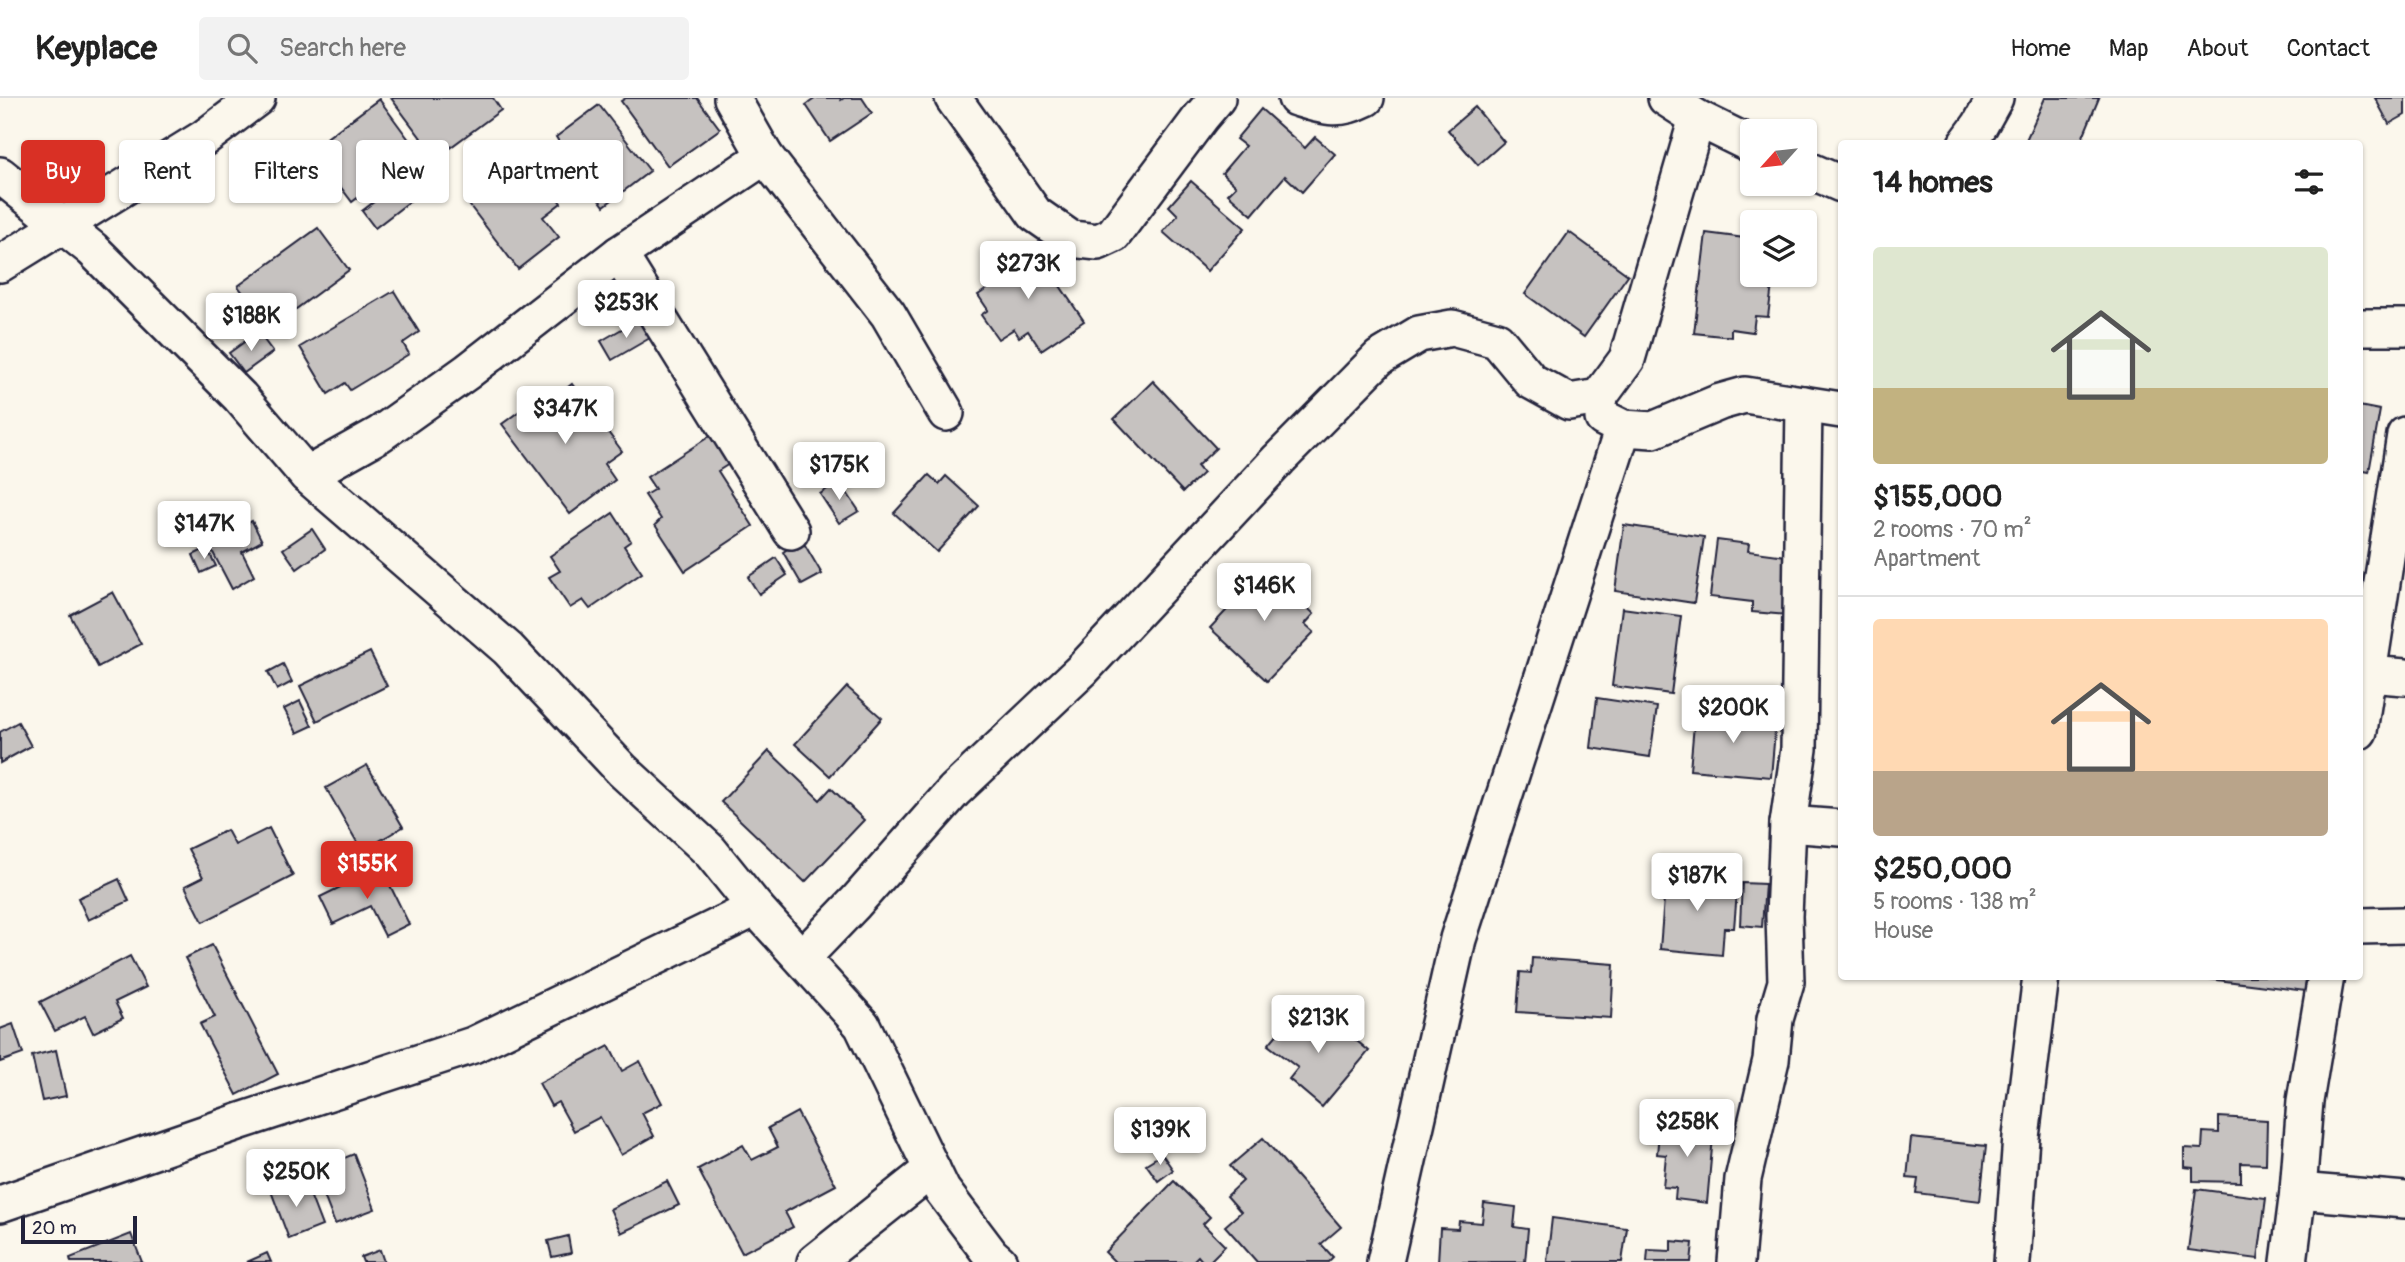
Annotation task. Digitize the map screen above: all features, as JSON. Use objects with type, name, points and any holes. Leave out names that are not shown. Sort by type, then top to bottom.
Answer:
[{"type":"street","points":[[0,264],[204,138],[257,98]]},
{"type":"street","points":[[732,98],[765,156],[887,314],[946,413]]},
{"type":"street","points":[[953,98],[1035,214],[1071,239],[1098,242],[1113,234],[1217,98]]},
{"type":"street","points":[[1296,98],[1318,105],[1346,108],[1366,98]]},
{"type":"street","points":[[1666,98],[1697,118],[1740,139]]},
{"type":"street","points":[[1969,140],[1995,98]]},
{"type":"street","points":[[1569,402],[1599,397],[1627,359],[1697,118]]},
{"type":"street","points":[[307,475],[380,435],[467,372],[619,254],[765,156]]},
{"type":"street","points":[[1817,174],[1838,183]]},
{"type":"street","points":[[0,175],[92,248],[240,397],[307,475],[508,649],[622,770],[710,851],[756,908],[862,1025],[949,1199],[990,1255],[999,1262]]},
{"type":"street","points":[[619,254],[790,531]]},
{"type":"street","points":[[2363,327],[2405,327]]},
{"type":"street","points":[[802,958],[855,903],[954,791],[1082,670],[1279,459],[1379,358],[1419,334],[1452,328],[1497,340],[1531,381],[1623,428],[1654,430],[1720,402],[1745,395],[1838,410]]},
{"type":"street","points":[[1736,1262],[1743,1180],[1771,1060],[1775,1019],[1786,982],[1784,916],[1788,824],[1800,749],[1804,404]]},
{"type":"street","points":[[1385,1262],[1458,939],[1623,428]]},
{"type":"street","points":[[2363,706],[2405,435]]},
{"type":"street","points":[[2368,674],[2405,677]]},
{"type":"street","points":[[1788,824],[1838,828]]},
{"type":"street","points":[[0,1204],[473,1045],[756,908]]},
{"type":"street","points":[[2363,926],[2405,925]]},
{"type":"street","points":[[2012,1262],[2021,1137],[2041,980]]},
{"type":"street","points":[[2289,1262],[2305,1101],[2325,980]]},
{"type":"street","points":[[815,1262],[932,1169]]},
{"type":"street","points":[[2298,1191],[2405,1200]]},
{"type":"building","points":[[391,98],[493,98],[501,110],[449,148],[449,140],[422,140]]},
{"type":"building","points":[[626,98],[697,98],[720,129],[668,166],[621,101]]},
{"type":"building","points":[[816,98],[862,98],[872,113],[830,141],[806,105]]},
{"type":"building","points":[[2045,98],[2099,98],[2082,140],[2026,140]]},
{"type":"building","points":[[2375,98],[2405,98],[2405,115],[2389,124]]},
{"type":"building","points":[[379,99],[409,140],[356,140],[356,199],[352,202],[342,189],[342,140],[324,140]]},
{"type":"building","points":[[599,105],[650,171],[623,192],[623,140],[558,140],[556,137]]},
{"type":"building","points":[[1475,107],[1504,142],[1478,165],[1448,130]]},
{"type":"building","points":[[1261,109],[1305,148],[1315,137],[1335,154],[1302,192],[1285,176],[1252,215],[1228,194],[1236,186],[1222,173],[1245,146],[1236,139]]},
{"type":"building","points":[[1191,181],[1245,228],[1207,271],[1163,232],[1178,215],[1169,206]]},
{"type":"building","points":[[372,203],[408,203],[375,228],[362,211]]},
{"type":"building","points":[[468,203],[561,203],[543,217],[559,237],[518,269]]},
{"type":"building","points":[[318,228],[349,270],[269,329],[238,286]]},
{"type":"building","points":[[1569,232],[1628,275],[1584,337],[1525,294]]},
{"type":"building","points":[[1706,233],[1740,237],[1740,287],[1772,287],[1768,317],[1755,316],[1753,332],[1731,329],[1731,337],[1694,333]]},
{"type":"building","points":[[1032,245],[1084,321],[1041,350],[1028,331],[1019,337],[1014,329],[998,339],[981,315],[988,310],[978,295],[993,285],[986,277]]},
{"type":"building","points":[[394,291],[419,332],[403,343],[409,354],[350,390],[345,383],[328,394],[300,347]]},
{"type":"building","points":[[639,319],[650,338],[612,360],[601,341]]},
{"type":"building","points":[[258,332],[273,352],[244,373],[229,353]]},
{"type":"building","points":[[1153,381],[1216,448],[1197,466],[1203,473],[1183,492],[1114,419]]},
{"type":"building","points":[[572,384],[622,451],[604,464],[615,480],[570,514],[502,424],[544,393],[550,401]]},
{"type":"building","points":[[2363,407],[2380,410],[2369,472],[2363,471]]},
{"type":"building","points":[[710,436],[729,464],[718,471],[753,526],[685,571],[655,525],[661,519],[645,495],[655,489],[647,477]]},
{"type":"building","points":[[929,475],[939,484],[946,476],[979,506],[937,552],[894,513]]},
{"type":"building","points":[[839,481],[859,511],[839,523],[820,494]]},
{"type":"building","points":[[613,513],[631,541],[624,546],[642,573],[590,609],[583,600],[570,608],[549,577],[560,571],[550,556]]},
{"type":"building","points":[[252,521],[262,541],[242,552],[254,576],[232,589],[209,545]]},
{"type":"building","points":[[1624,525],[1704,537],[1694,603],[1615,591]]},
{"type":"building","points":[[312,529],[325,549],[297,569],[283,549]]},
{"type":"building","points":[[802,540],[822,574],[802,585],[783,552]]},
{"type":"building","points":[[1717,540],[1749,544],[1748,551],[1794,557],[1789,615],[1752,612],[1752,602],[1710,597]]},
{"type":"building","points":[[207,548],[216,566],[201,573],[193,555]]},
{"type":"building","points":[[776,558],[787,575],[759,594],[748,577]]},
{"type":"building","points":[[1248,567],[1263,581],[1271,573],[1314,614],[1305,624],[1314,632],[1267,681],[1210,628],[1239,597],[1230,587]]},
{"type":"building","points":[[113,592],[141,644],[98,667],[70,615]]},
{"type":"building","points":[[1622,608],[1681,616],[1671,694],[1612,686]]},
{"type":"building","points":[[370,652],[387,686],[317,721],[300,686]]},
{"type":"building","points":[[283,664],[292,682],[277,690],[268,672]]},
{"type":"building","points":[[847,687],[882,718],[830,776],[795,744]]},
{"type":"building","points":[[1597,698],[1657,707],[1650,757],[1591,748]]},
{"type":"building","points":[[300,701],[312,726],[297,733],[284,709]]},
{"type":"building","points":[[1695,713],[1776,720],[1771,777],[1690,770]]},
{"type":"building","points":[[18,722],[31,746],[0,763],[0,732]]},
{"type":"building","points":[[769,751],[820,800],[831,788],[864,820],[805,882],[721,802]]},
{"type":"building","points":[[367,765],[403,827],[362,851],[326,788]]},
{"type":"building","points":[[269,828],[293,876],[203,922],[185,886],[203,877],[188,849],[227,830],[235,845]]},
{"type":"building","points":[[381,867],[409,924],[385,936],[370,906],[333,924],[320,897]]},
{"type":"building","points":[[1666,873],[1738,880],[1734,928],[1724,928],[1722,955],[1660,949]]},
{"type":"building","points":[[119,879],[129,901],[88,920],[78,898]]},
{"type":"building","points":[[1742,883],[1765,884],[1762,927],[1740,925]]},
{"type":"building","points":[[212,945],[278,1074],[237,1095],[200,1024],[215,1017],[185,958]]},
{"type":"building","points":[[130,956],[146,987],[115,1002],[123,1018],[93,1033],[85,1016],[55,1031],[40,1002]]},
{"type":"building","points":[[1532,958],[1614,964],[1611,1018],[1517,1012],[1520,972],[1531,973]]},
{"type":"building","points":[[2218,980],[2306,980],[2305,991]]},
{"type":"building","points":[[1298,1009],[1313,1022],[1317,1018],[1336,1034],[1341,1028],[1369,1051],[1322,1107],[1289,1079],[1298,1068],[1268,1045]]},
{"type":"building","points":[[13,1024],[23,1054],[0,1062],[0,1029]]},
{"type":"building","points":[[609,1046],[622,1071],[640,1061],[662,1103],[642,1113],[654,1136],[621,1155],[600,1117],[574,1131],[558,1102],[551,1106],[539,1083]]},
{"type":"building","points":[[56,1050],[66,1096],[42,1101],[32,1056]]},
{"type":"building","points":[[797,1112],[836,1185],[785,1212],[793,1227],[742,1253],[698,1169],[743,1145],[752,1160],[778,1147],[768,1128]]},
{"type":"building","points":[[2219,1117],[2267,1120],[2266,1164],[2241,1163],[2241,1182],[2193,1181],[2193,1168],[2184,1167],[2184,1148],[2202,1149],[2203,1132],[2219,1133]]},
{"type":"building","points":[[1660,1122],[1714,1126],[1707,1203],[1675,1199],[1676,1188],[1663,1187],[1666,1155],[1657,1154]]},
{"type":"building","points":[[1263,1138],[1341,1227],[1321,1244],[1333,1257],[1328,1262],[1257,1262],[1225,1226],[1241,1212],[1227,1196],[1243,1181],[1230,1166]]},
{"type":"building","points":[[1911,1138],[1986,1146],[1980,1201],[1916,1193],[1918,1179],[1907,1178]]},
{"type":"building","points":[[354,1154],[375,1209],[335,1224],[314,1170]]},
{"type":"building","points":[[1162,1154],[1173,1170],[1158,1181],[1146,1164]]},
{"type":"building","points":[[304,1179],[322,1226],[289,1239],[271,1191]]},
{"type":"building","points":[[667,1181],[679,1205],[621,1233],[610,1209]]},
{"type":"building","points":[[1174,1181],[1210,1217],[1203,1224],[1225,1246],[1209,1262],[1203,1262],[1198,1256],[1192,1262],[1115,1262],[1105,1252]]},
{"type":"building","points":[[2196,1189],[2266,1198],[2258,1259],[2188,1250]]},
{"type":"building","points":[[1484,1203],[1516,1207],[1514,1227],[1528,1229],[1525,1262],[1438,1262],[1440,1228],[1458,1229],[1459,1221],[1482,1223]]},
{"type":"building","points":[[1552,1218],[1627,1228],[1622,1262],[1547,1262]]},
{"type":"building","points":[[131,1234],[142,1262],[71,1262],[70,1258]]},
{"type":"building","points":[[568,1236],[571,1253],[552,1257],[548,1241]]},
{"type":"building","points":[[1671,1241],[1693,1243],[1691,1262],[1647,1262],[1648,1250],[1671,1251]]},
{"type":"building","points":[[380,1250],[384,1262],[363,1262],[361,1257]]},
{"type":"building","points":[[267,1253],[271,1262],[247,1262]]}]
